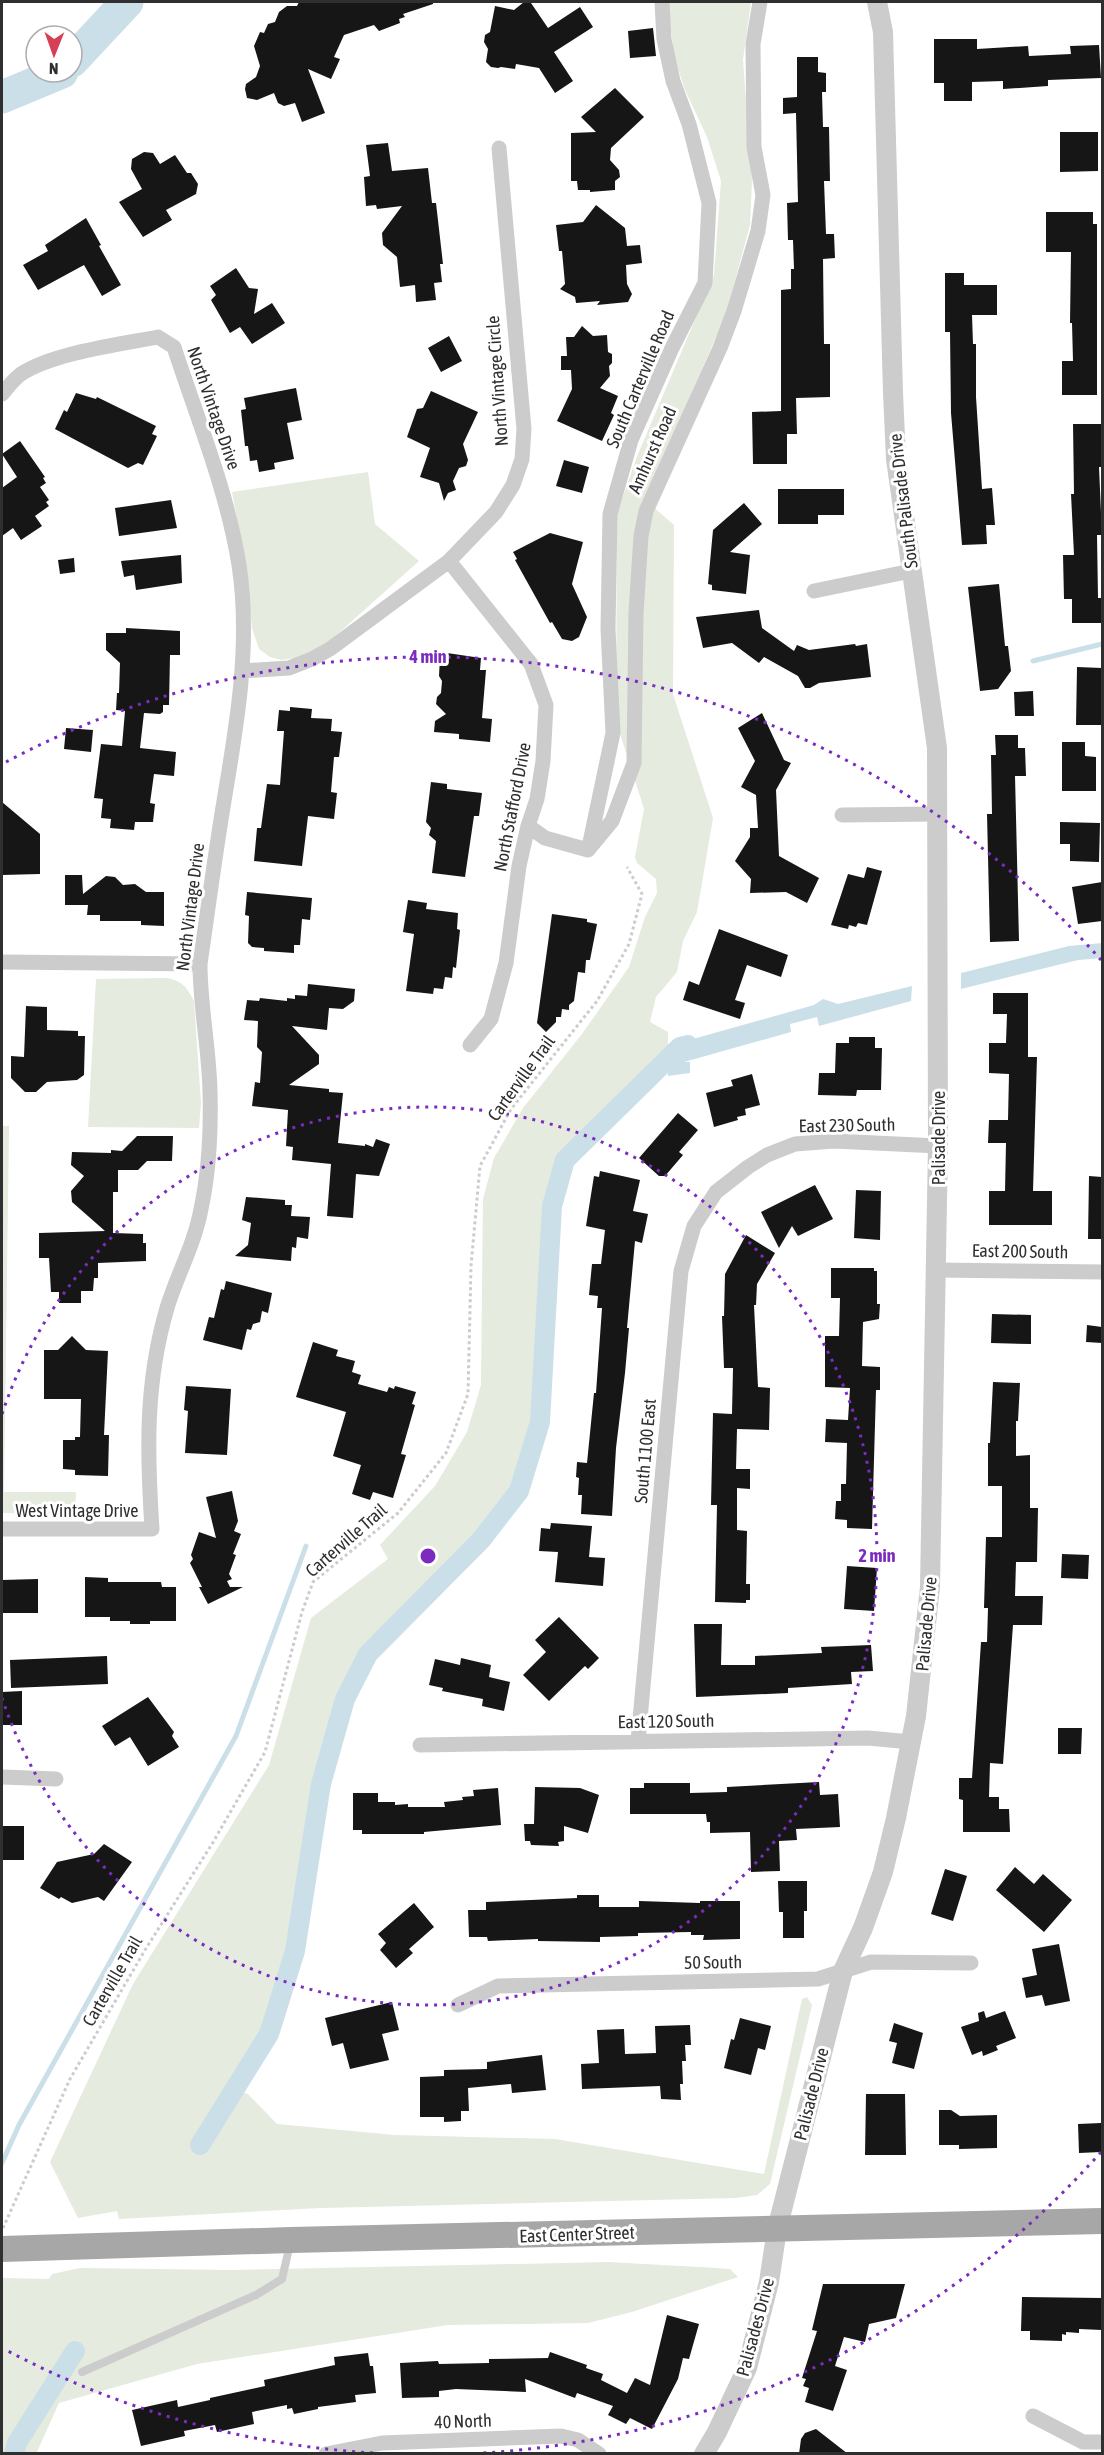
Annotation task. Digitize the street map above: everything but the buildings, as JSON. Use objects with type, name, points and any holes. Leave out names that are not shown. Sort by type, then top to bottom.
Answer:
[{"type":"main road","name":"East Center Street","points":[[2,2249],[1102,2221]]},
{"type":"street","name":"South Carterville Road","points":[[588,850],[613,734],[608,629],[610,514],[632,440],[672,348],[705,283],[709,202],[689,124],[673,81],[664,39],[662,2]]},
{"type":"street","name":"Amhurst Road","points":[[588,850],[612,821],[634,762],[636,613],[641,536],[646,511],[720,348],[758,231],[763,195],[754,147],[753,44],[760,2]]},
{"type":"street","name":"South Palisade Drive","points":[[877,2],[883,32],[892,393],[896,459],[937,748],[938,999]]},
{"type":"street","name":"North Vintage Circle","points":[[242,671],[289,668],[330,649],[449,561],[496,512],[513,485],[522,459],[524,429],[499,148]]},
{"type":"street","name":"North Vintage Drive","points":[[2,394],[21,374],[48,362],[103,347],[158,337],[174,347],[218,480],[239,565],[243,621],[242,671],[237,723],[200,964],[200,997],[210,1091],[207,1158],[201,1210],[167,1308],[151,1379],[147,1458],[152,1529]]},
{"type":"street","name":"North Stafford Drive","points":[[449,561],[531,664],[546,705],[543,761],[537,799],[519,866],[506,963],[491,1019],[470,1045]]},
{"type":"street","points":[[814,591],[911,571]]},
{"type":"street","points":[[842,815],[938,814]]},
{"type":"street","points":[[528,826],[545,838],[588,850]]},
{"type":"street","points":[[2,962],[200,964]]},
{"type":"street","name":"Palisade Drive","points":[[777,2229],[843,1971],[863,1928],[882,1872],[911,1742],[924,1659],[930,1587],[938,1146],[938,999]]},
{"type":"street","name":"East 230 South","points":[[730,1180],[767,1155],[795,1144],[834,1141],[938,1146]]},
{"type":"street","name":"South 1100 East","points":[[638,1740],[681,1271],[694,1226],[716,1192],[730,1180]]},
{"type":"street","name":"East 200 South","points":[[936,1270],[1102,1272]]},
{"type":"street","name":"West Vintage Drive","points":[[2,1529],[152,1529]]},
{"type":"street","name":"East 120 South","points":[[420,1745],[868,1738],[911,1742]]},
{"type":"street","points":[[2,1777],[57,1779]]},
{"type":"street","name":"50 South","points":[[458,2005],[498,1986],[818,1979],[871,1962],[971,1963]]},
{"type":"street","name":"Palisades Drive","points":[[704,2454],[747,2368],[769,2282],[777,2229]]},
{"type":"street","points":[[1033,2416],[1083,2442],[1102,2442]]},
{"type":"street","name":"40 North","points":[[336,2452],[382,2443],[561,2436],[585,2443],[599,2454]]},
{"type":"lane","points":[[82,2372],[256,2295],[282,2279],[291,2240]]},
{"type":"path","name":"Carterville Trail","points":[[2,2232],[70,2079],[265,1752],[302,1612],[313,1582],[398,1513],[446,1453],[468,1394],[471,1266],[480,1166],[511,1109],[597,1001],[629,944],[642,894],[627,867]]},
{"type":"shaded area","points":[[668,2],[751,2],[743,60],[752,182],[750,225],[726,314],[645,500],[674,525],[673,694],[713,818],[697,912],[683,941],[677,972],[656,997],[650,1022],[668,1032],[668,1050],[573,1144],[552,1185],[535,1420],[516,1483],[492,1519],[362,1653],[335,1719],[306,1847],[291,1950],[262,2031],[231,2085],[249,2095],[277,2124],[395,2135],[555,2139],[764,2174],[802,1999],[807,1997],[812,2005],[770,2184],[757,2195],[736,2198],[320,2208],[119,2219],[117,2211],[78,2218],[50,2162],[133,1984],[269,1765],[311,1618],[388,1559],[380,1545],[435,1486],[467,1432],[481,1385],[483,1199],[494,1158],[523,1108],[582,1034],[629,967],[645,917],[657,893],[656,879],[637,863],[635,857],[644,809],[616,721],[617,513],[638,454],[714,275],[721,181],[707,137],[685,90],[674,56]]},
{"type":"shaded area","points":[[368,472],[375,524],[419,561],[323,647],[295,658],[282,660],[270,657],[259,649],[252,628],[246,566],[232,492]]},
{"type":"shaded area","points":[[167,978],[184,985],[194,1001],[201,1103],[199,1128],[88,1127],[96,979]]},
{"type":"shaded area","points":[[2,1126],[9,1126],[4,1492],[76,1492],[75,1514],[2,1513]]},
{"type":"shaded area","points":[[608,2262],[730,2269],[738,2277],[632,2312],[588,2323],[448,2325],[197,2364],[59,2403],[36,2454],[2,2453],[2,2278],[49,2279],[52,2274],[80,2268],[232,2270]]},
{"type":"water","points":[[1102,943],[1102,958],[1078,960],[961,989],[961,973],[1069,946]]},
{"type":"water","points":[[912,986],[911,1001],[819,1026],[817,1017],[790,1024],[791,1032],[684,1062],[690,1062],[690,1073],[668,1076],[668,1050],[686,1041],[814,1005],[823,999],[838,1004]]},
{"type":"waterway","points":[[84,48],[127,2]]},
{"type":"waterway","points":[[2,97],[33,84]]},
{"type":"waterway","points":[[1033,661],[1102,644]]},
{"type":"waterway","points":[[200,2145],[269,2034],[295,1951],[321,1784],[345,1699],[368,1654],[481,1540],[519,1491],[540,1422],[552,1206],[565,1160],[680,1047],[688,1045]]},
{"type":"waterway","points":[[2,2163],[19,2125],[236,1736],[306,1546]]},
{"type":"waterway","points":[[14,2454],[17,2443],[75,2351]]}]
